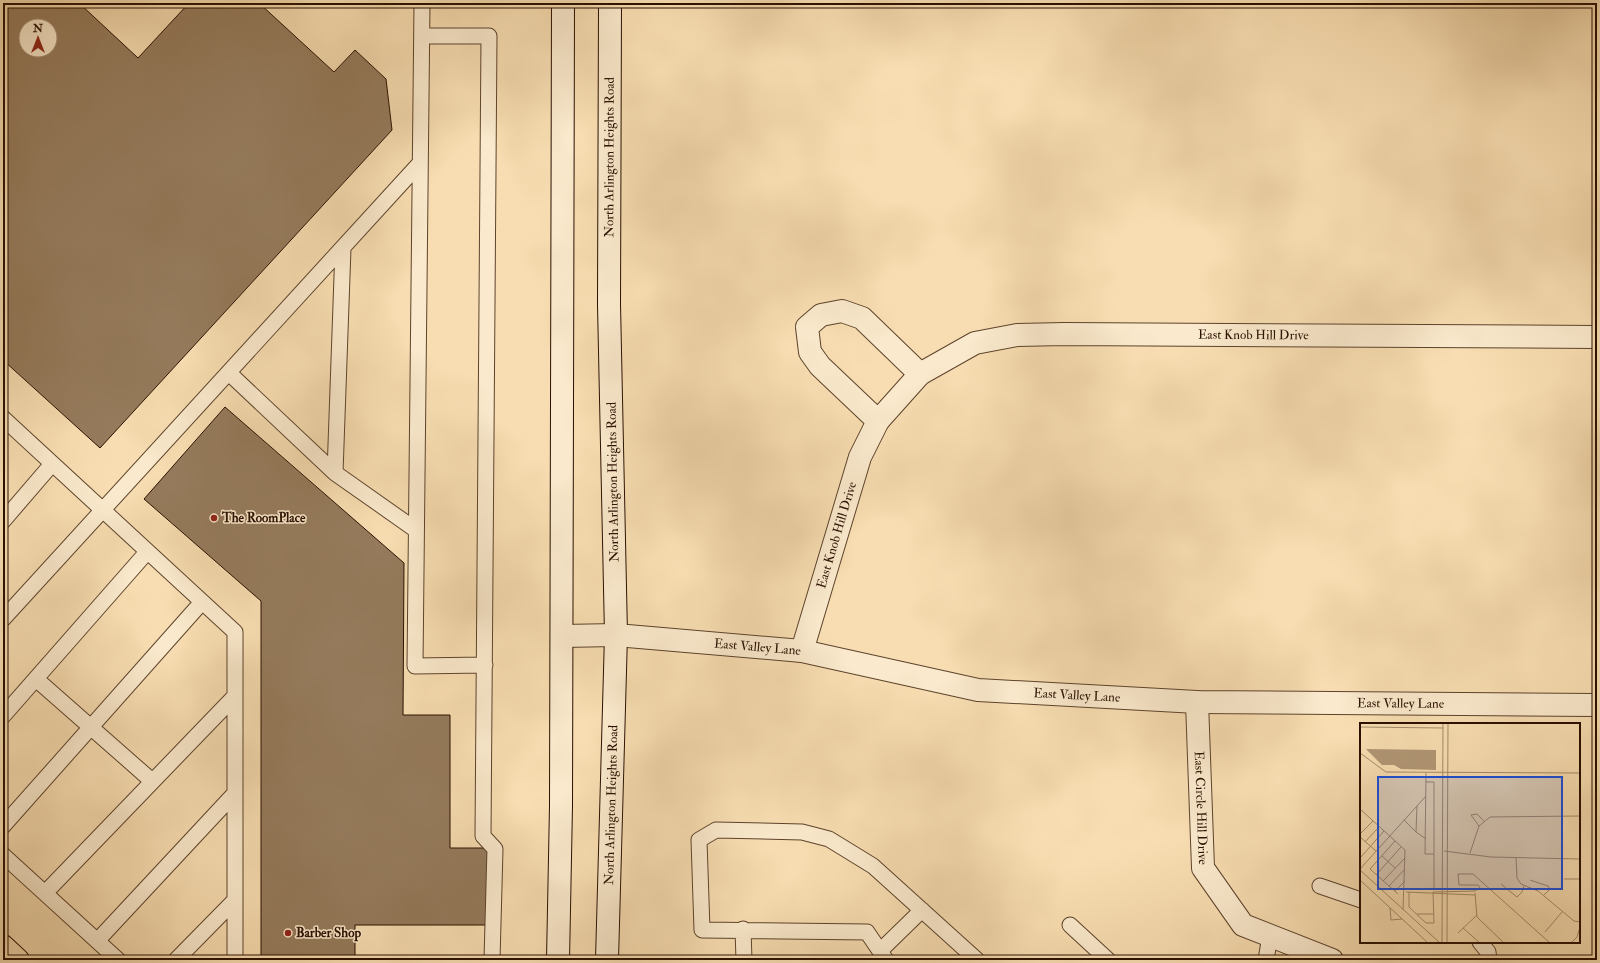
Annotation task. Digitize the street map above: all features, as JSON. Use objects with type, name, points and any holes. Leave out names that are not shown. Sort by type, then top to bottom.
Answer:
[{"type":"main road","points":[[3,946],[18,960]]},
{"type":"street","points":[[558,960],[562,636],[563,3]]},
{"type":"street","name":"North Arlington Heights Road","points":[[607,960],[616,635],[609,304],[610,3]]},
{"type":"street","points":[[878,421],[820,366],[810,352],[807,327],[821,315],[828,313],[842,311],[862,318],[920,374]]},
{"type":"street","name":"East Knob Hill Drive","points":[[802,651],[860,457],[878,421],[920,374],[975,342],[1018,335],[1597,337]]},
{"type":"street","name":"East Valley Lane","points":[[562,636],[616,635],[802,651],[978,690],[1196,702],[1597,705]]},
{"type":"street","name":"East Circle Hill Drive","points":[[1196,702],[1203,868],[1242,925],[1332,960]]},
{"type":"lane","points":[[422,3],[414,666],[484,665]]},
{"type":"lane","points":[[422,36],[489,36],[483,836],[495,849],[492,960]]},
{"type":"lane","points":[[3,620],[420,163]]},
{"type":"lane","points":[[335,473],[343,248]]},
{"type":"lane","points":[[229,373],[335,473],[416,530]]},
{"type":"lane","points":[[6,426],[52,464],[235,632],[235,960]]},
{"type":"lane","points":[[3,521],[52,464]]},
{"type":"lane","points":[[3,716],[147,552]]},
{"type":"lane","points":[[3,826],[202,602]]},
{"type":"lane","points":[[36,679],[152,782]]},
{"type":"lane","points":[[45,893],[235,696]]},
{"type":"lane","points":[[97,941],[235,793]]},
{"type":"lane","points":[[922,910],[883,955],[867,932],[743,929],[702,930],[699,840],[716,830],[802,832],[829,840],[873,866],[922,910],[977,960]]},
{"type":"lane","points":[[3,855],[118,960]]},
{"type":"lane","points":[[1320,886],[1360,900]]},
{"type":"lane","points":[[176,960],[235,900]]},
{"type":"lane","points":[[1070,925],[1108,960]]},
{"type":"lane","points":[[743,929],[744,960]]},
{"type":"lane","points":[[1266,960],[1270,936]]},
{"type":"lane","points":[[1481,943],[1488,952],[1489,960]]},
{"type":"building","points":[[3,3],[79,3],[138,58],[189,3],[259,3],[334,72],[355,50],[386,79],[392,130],[100,448],[3,360]]},
{"type":"building","points":[[225,407],[404,563],[403,715],[450,715],[450,848],[492,848],[492,925],[355,925],[355,960],[261,960],[261,601],[144,499]]},
{"type":"place","name":"The RoomPlace","points":[[214,518]]},
{"type":"place","name":"Barber Shop","points":[[288,933]]}]
